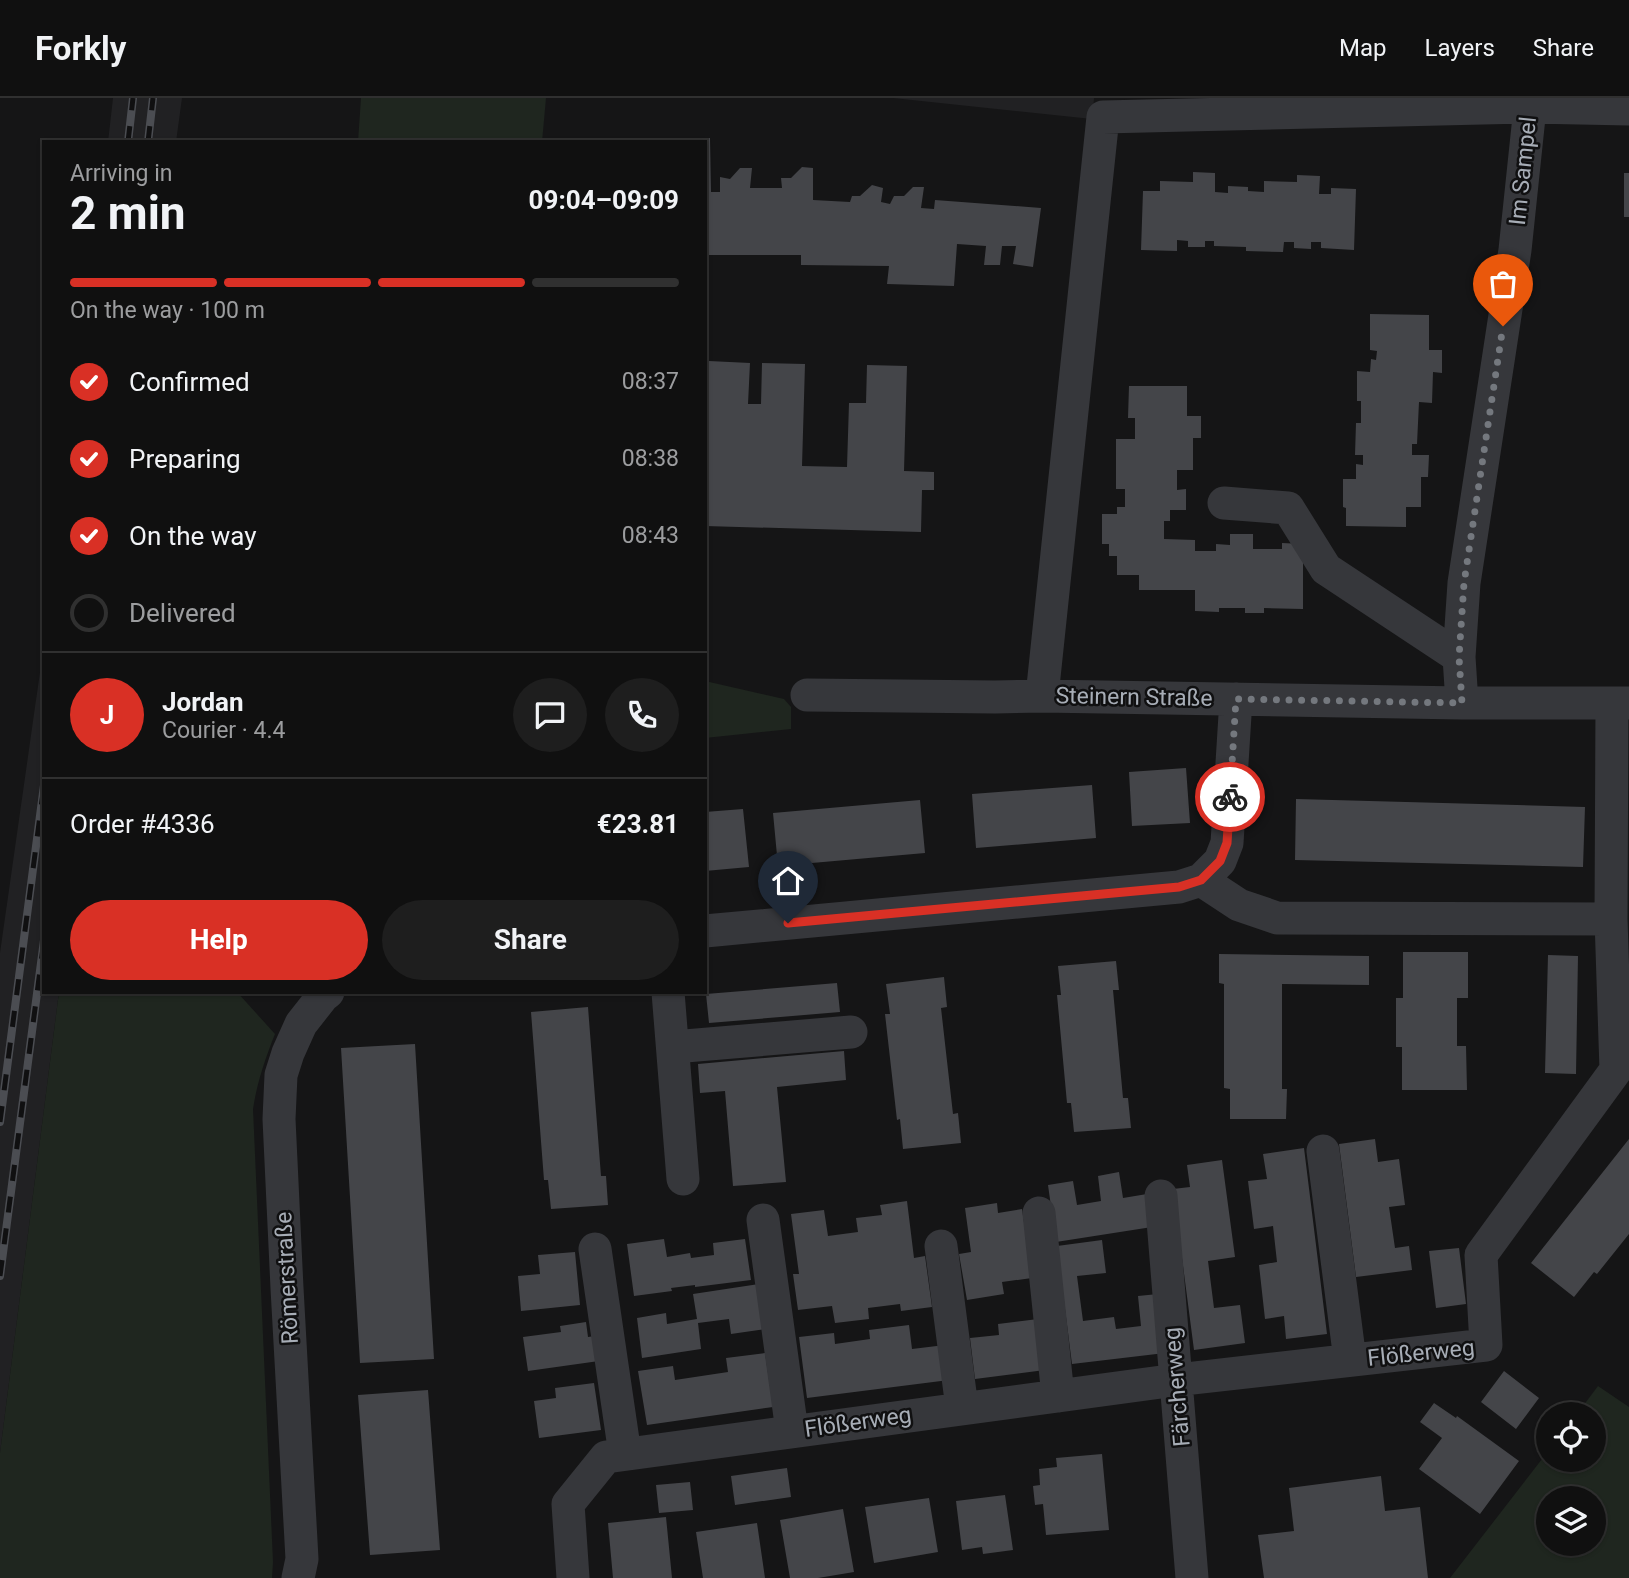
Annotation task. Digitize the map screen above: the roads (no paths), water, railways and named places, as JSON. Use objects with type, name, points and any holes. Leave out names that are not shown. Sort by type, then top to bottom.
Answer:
[{"type":"street","points":[[1042,695],[1103,117],[1530,103],[1629,109]]},
{"type":"street","name":"Im Sampel","points":[[1462,703],[1459,657],[1464,583],[1515,250],[1530,103]]},
{"type":"street","points":[[1224,503],[1289,508],[1326,569],[1459,657]]},
{"type":"street","name":"Steinern Straße","points":[[807,695],[1042,695],[1462,703],[1620,703]]},
{"type":"street","points":[[707,931],[1179,887],[1201,880],[1220,861],[1227,843],[1236,699]]},
{"type":"street","points":[[1201,880],[1239,905],[1277,918],[1611,919],[1620,703]]},
{"type":"street","name":"Flößerweg","points":[[573,1578],[568,1504],[606,1457],[1176,1380],[1486,1345],[1480,1255],[1616,1070],[1611,919]]},
{"type":"street","name":"Römerstraße","points":[[298,1578],[302,1559],[279,1119],[281,1075],[301,1024],[326,994]]},
{"type":"street","points":[[668,994],[683,1179]]},
{"type":"street","points":[[673,1046],[851,1032]]},
{"type":"street","points":[[1323,1151],[1350,1360]]},
{"type":"street","name":"Färcherweg","points":[[1161,1196],[1192,1578]]},
{"type":"street","points":[[1039,1213],[1058,1396]]},
{"type":"street","points":[[763,1220],[792,1431]]},
{"type":"street","points":[[941,1246],[962,1408]]},
{"type":"street","points":[[595,1249],[625,1454]]},
{"type":"railway","points":[[128,140],[133,98]]},
{"type":"railway","points":[[148,140],[153,98]]},
{"type":"railway","points":[[0,1122],[42,800]]},
{"type":"railway","points":[[0,1276],[42,955]]}]
